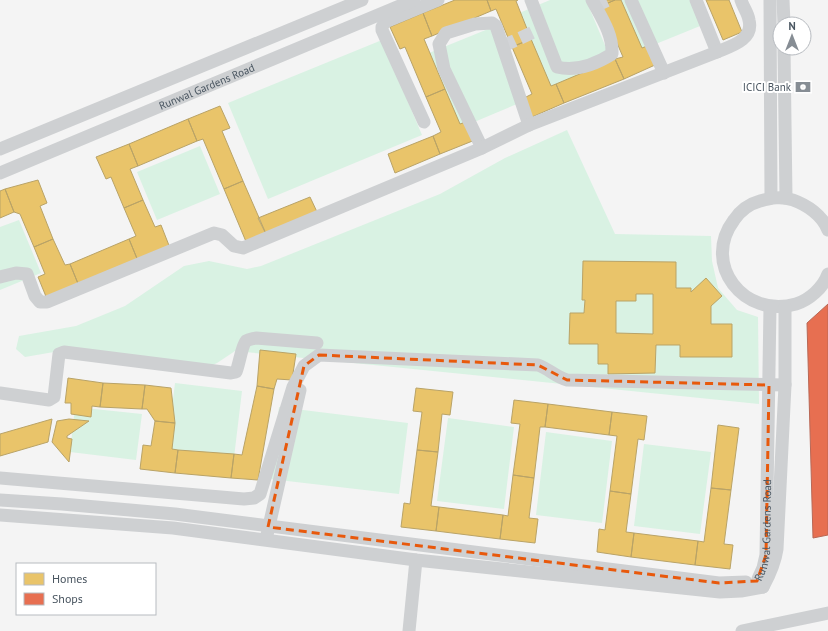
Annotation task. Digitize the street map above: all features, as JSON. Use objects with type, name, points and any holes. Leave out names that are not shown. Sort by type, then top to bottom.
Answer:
[{"type":"street","name":"Runwal Gardens Road","points":[[0,149],[362,0]]},
{"type":"street","name":"Runwal Gardens Road","points":[[0,173],[414,0]]},
{"type":"street","points":[[424,122],[382,30],[382,27],[385,22],[438,0]]},
{"type":"street","points":[[531,0],[557,67],[564,69],[576,69],[598,62],[612,54],[610,36],[592,0]]},
{"type":"street","points":[[631,0],[664,73]]},
{"type":"street","points":[[696,0],[717,52]]},
{"type":"street","points":[[0,277],[16,273],[27,274],[40,302],[47,302],[214,233],[222,235],[234,246],[243,248],[482,148],[529,125],[717,52],[740,41],[748,36],[750,27],[749,18],[741,0]]},
{"type":"street","points":[[770,0],[770,198]]},
{"type":"street","points":[[783,0],[784,16]]},
{"type":"street","points":[[482,148],[444,69],[439,44],[446,33],[475,24],[492,23],[496,26],[529,125]]},
{"type":"street","points":[[784,56],[786,198]]},
{"type":"street","points":[[828,230],[816,213],[802,203],[786,198],[770,198],[754,203],[739,213],[729,227],[723,244],[723,261],[728,278],[739,292],[753,302],[770,307],[785,307],[802,302],[816,293],[826,280],[828,274]]},
{"type":"street","name":"Runwal Gardens Road","points":[[760,584],[766,555],[770,307]]},
{"type":"street","name":"Runwal Gardens Road","points":[[760,584],[770,574],[775,561],[777,549],[785,385],[785,307]]},
{"type":"street","points":[[0,393],[49,400],[54,397],[59,354],[64,352],[231,373],[236,372],[244,342],[248,340],[256,338],[318,343]]},
{"type":"street","points":[[0,478],[244,499],[254,498],[260,494],[293,387],[304,366],[319,356],[538,366],[546,368],[559,378],[567,380],[785,385]]},
{"type":"street","points":[[266,540],[298,401],[304,366]]},
{"type":"street","points":[[0,500],[175,514],[268,527],[719,582],[760,584]]},
{"type":"street","points":[[0,515],[173,528],[416,560],[720,592],[741,591],[760,584]]},
{"type":"street","points":[[409,631],[416,560]]},
{"type":"street","points":[[742,631],[828,613]]},
{"type":"highlighted area","points":[[319,355],[538,365],[567,380],[769,385],[766,555],[757,581],[719,583],[268,527],[304,366]]},
{"type":"green space","points":[[550,0],[586,0],[612,62],[548,88],[517,14]]},
{"type":"green space","points":[[620,0],[695,0],[705,24],[641,50]]},
{"type":"green space","points":[[493,27],[524,101],[460,128],[429,53]]},
{"type":"green space","points":[[382,40],[422,135],[268,199],[228,103]]},
{"type":"green space","points":[[567,130],[615,234],[711,236],[712,261],[718,288],[737,310],[758,317],[759,404],[235,351],[217,363],[204,369],[77,348],[25,357],[16,349],[19,336],[76,326],[125,306],[184,266],[209,261],[247,269],[261,266],[440,194],[505,158]]},
{"type":"green space","points":[[200,146],[220,194],[157,220],[137,172]]},
{"type":"green space","points":[[19,220],[41,273],[0,290],[0,227]]},
{"type":"green space","points":[[175,383],[242,391],[232,474],[165,465]]},
{"type":"green space","points":[[75,407],[142,414],[136,460],[70,452]]},
{"type":"green space","points":[[279,407],[408,423],[399,494],[270,479]]},
{"type":"green space","points":[[448,418],[514,427],[504,509],[437,501]]},
{"type":"green space","points":[[546,432],[612,441],[602,523],[536,515]]},
{"type":"green space","points":[[644,444],[711,452],[700,534],[634,526]]},
{"type":"building: Homes","points":[[455,0],[487,0],[491,11],[432,36],[423,13]]},
{"type":"building: Homes","points":[[487,0],[518,0],[516,1],[531,39],[512,47],[496,9],[491,11]]},
{"type":"building: Homes","points":[[599,0],[615,0],[601,6]]},
{"type":"building: Homes","points":[[615,0],[621,0],[642,48],[647,46],[655,65],[624,79],[615,59],[623,57],[601,6]]},
{"type":"building: Homes","points":[[706,0],[729,0],[742,32],[723,40]]},
{"type":"building: Homes","points":[[423,13],[432,36],[424,39],[445,89],[426,97],[405,47],[400,49],[390,27]]},
{"type":"building: Homes","points":[[531,39],[551,86],[556,84],[564,103],[532,117],[524,98],[532,94],[512,47]]},
{"type":"building: Homes","points":[[615,59],[624,79],[564,103],[556,84]]},
{"type":"building: Homes","points":[[445,89],[460,124],[468,121],[475,140],[440,154],[433,136],[441,132],[426,97]]},
{"type":"building: Homes","points":[[220,106],[230,128],[222,131],[243,181],[224,189],[203,139],[197,141],[188,119]]},
{"type":"building: Homes","points":[[188,119],[197,141],[138,166],[129,144]]},
{"type":"building: Homes","points":[[433,136],[440,154],[395,173],[388,154]]},
{"type":"building: Homes","points":[[129,144],[138,166],[130,169],[143,200],[124,208],[111,177],[106,179],[96,157]]},
{"type":"building: Homes","points":[[38,180],[47,203],[40,206],[53,239],[34,247],[20,214],[14,212],[5,189]]},
{"type":"building: Homes","points":[[243,181],[267,236],[247,244],[224,189]]},
{"type":"building: Homes","points":[[5,189],[14,212],[0,218],[0,191]]},
{"type":"building: Homes","points":[[310,197],[318,214],[267,236],[258,218]]},
{"type":"building: Homes","points":[[143,200],[155,227],[161,225],[170,248],[138,261],[129,239],[136,236],[124,208]]},
{"type":"building: Homes","points":[[53,239],[65,265],[70,264],[79,286],[47,299],[38,277],[45,274],[34,247]]},
{"type":"building: Homes","points":[[129,239],[138,261],[79,286],[70,264]]},
{"type":"building: Homes","points":[[583,261],[676,262],[676,288],[691,288],[691,292],[706,278],[722,296],[711,306],[711,324],[732,324],[732,357],[680,357],[680,345],[656,345],[655,373],[608,374],[608,364],[598,364],[598,344],[569,344],[570,313],[584,313],[585,300],[582,300]],"holes":[[[636,294],[653,294],[653,334],[616,333],[616,301],[636,301]]]},
{"type":"building: Homes","points":[[260,350],[296,354],[292,380],[277,379],[274,389],[257,386]]},
{"type":"building: Homes","points":[[68,378],[103,383],[100,407],[92,406],[91,417],[71,414],[71,403],[65,403]]},
{"type":"building: Homes","points":[[103,383],[145,385],[142,409],[100,407]]},
{"type":"building: Homes","points":[[145,385],[171,388],[175,423],[155,421],[147,409],[142,409]]},
{"type":"building: Homes","points":[[257,386],[274,389],[258,480],[231,478],[234,454],[242,455]]},
{"type":"building: Homes","points":[[416,388],[453,392],[450,415],[442,414],[438,452],[417,450],[422,412],[413,411]]},
{"type":"building: Homes","points":[[514,400],[548,404],[545,427],[540,427],[534,478],[513,475],[520,424],[511,423]]},
{"type":"building: Homes","points":[[548,404],[612,412],[609,435],[545,427]]},
{"type":"building: Homes","points":[[612,412],[647,416],[644,440],[638,439],[631,494],[610,491],[617,436],[609,435]]},
{"type":"building: Homes","points":[[52,419],[48,442],[0,456],[0,434]]},
{"type":"building: Homes","points":[[69,419],[89,421],[67,436],[67,438],[72,439],[69,462],[52,442],[57,421]]},
{"type":"building: Homes","points":[[155,421],[175,423],[172,449],[178,450],[175,473],[140,469],[143,445],[151,446]]},
{"type":"building: Homes","points":[[718,425],[739,428],[731,490],[711,488]]},
{"type":"building: Homes","points":[[178,450],[234,454],[231,478],[175,473]]},
{"type":"building: Homes","points":[[417,450],[438,452],[431,506],[439,507],[436,531],[401,527],[404,503],[410,504]]},
{"type":"building: Homes","points":[[513,475],[534,478],[529,518],[538,519],[535,543],[500,539],[503,515],[508,516]]},
{"type":"building: Homes","points":[[711,488],[731,490],[724,544],[733,545],[730,569],[695,565],[698,541],[704,542]]},
{"type":"building: Homes","points":[[610,491],[631,494],[626,532],[634,533],[631,557],[597,552],[599,529],[605,530]]},
{"type":"building: Homes","points":[[439,507],[503,515],[500,539],[436,531]]},
{"type":"building: Homes","points":[[634,533],[698,541],[695,565],[631,557]]},
{"type":"building: Shops","points":[[828,304],[828,535],[813,538],[807,323]]},
{"type":"tunnel","points":[[595,6],[608,0]]},
{"type":"tunnel","points":[[503,46],[542,28]]},
{"type":"place","name":"ICICI Bank","points":[[803,87]]}]
